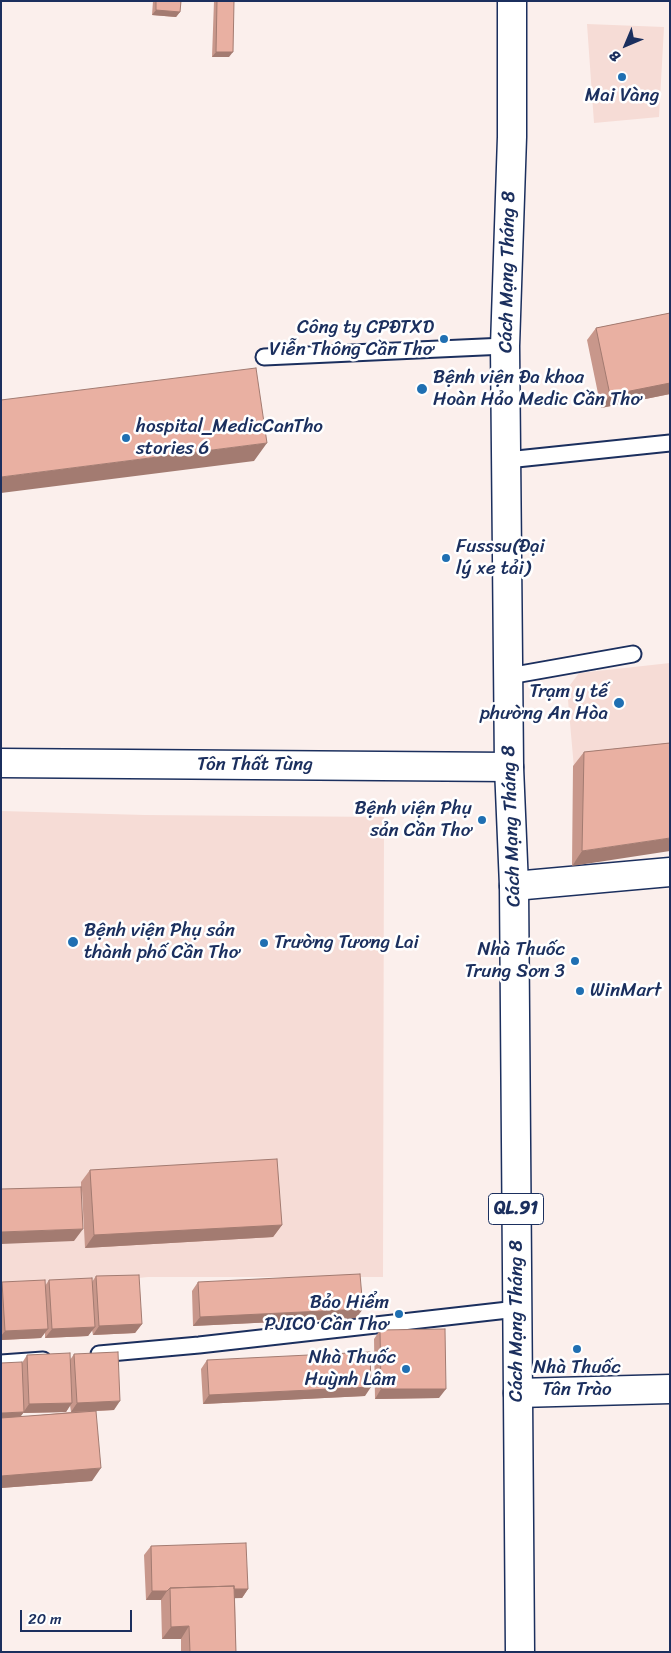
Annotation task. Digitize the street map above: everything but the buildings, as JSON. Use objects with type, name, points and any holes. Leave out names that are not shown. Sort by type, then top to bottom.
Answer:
[{"type":"main road","name":"Cách Mạng Tháng 8","points":[[512,1],[512,137],[505,346],[508,460],[509,767],[514,886],[520,1652]]},
{"type":"main road","name":"Tôn Thất Tùng","points":[[1,763],[509,767]]},
{"type":"main road","points":[[514,886],[670,872]]},
{"type":"main road","points":[[518,1393],[670,1389]]},
{"type":"lane","points":[[264,357],[505,346]]},
{"type":"lane","points":[[508,460],[670,443]]},
{"type":"lane","points":[[509,676],[633,654]]},
{"type":"lane","points":[[80,1356],[199,1345],[517,1309]]},
{"type":"lane","points":[[1,1363],[60,1358]]},
{"type":"shaded area","points":[[587,24],[664,27],[659,117],[594,123]]},
{"type":"shaded area","name":"Trạm y tế phường An Hòa","points":[[670,663],[670,757],[574,768],[567,689],[579,673]]},
{"type":"shaded area","name":"Bệnh viện Phụ sản thành phố Cần Thơ","points":[[1,811],[145,815],[384,817],[383,1277],[148,1277],[1,1292]]},
{"type":"place","name":"Mai Vàng","points":[[622,77]]},
{"type":"place","name":"Công ty CPĐTXD Viễn Thông Cần Thơ","points":[[444,339]]},
{"type":"place","name":"Bệnh viện Đa khoa Hoàn Hảo Medic Cần Thơ","points":[[422,389]]},
{"type":"place","name":"hospital_MedicCanTho stories 6","points":[[126,438]]},
{"type":"place","name":"Fusssu(Đại lý xe tải)","points":[[446,558]]},
{"type":"place","name":"Trạm y tế phường An Hòa","points":[[619,703]]},
{"type":"place","name":"Bệnh viện Phụ sản Cần Thơ","points":[[482,820]]},
{"type":"place","name":"Bệnh viện Phụ sản thành phố Cần Thơ","points":[[73,942]]},
{"type":"place","name":"Trường Tương Lai","points":[[264,943]]},
{"type":"place","name":"Nhà Thuốc Trung Sơn 3","points":[[575,961]]},
{"type":"place","name":"WinMart","points":[[580,991]]},
{"type":"place","name":"Bảo Hiểm PJICO Cần Thơ","points":[[399,1314]]},
{"type":"place","name":"Nhà Thuốc Tân Trào","points":[[577,1349]]},
{"type":"place","name":"Nhà Thuốc Huỳnh Lâm","points":[[406,1369]]}]
